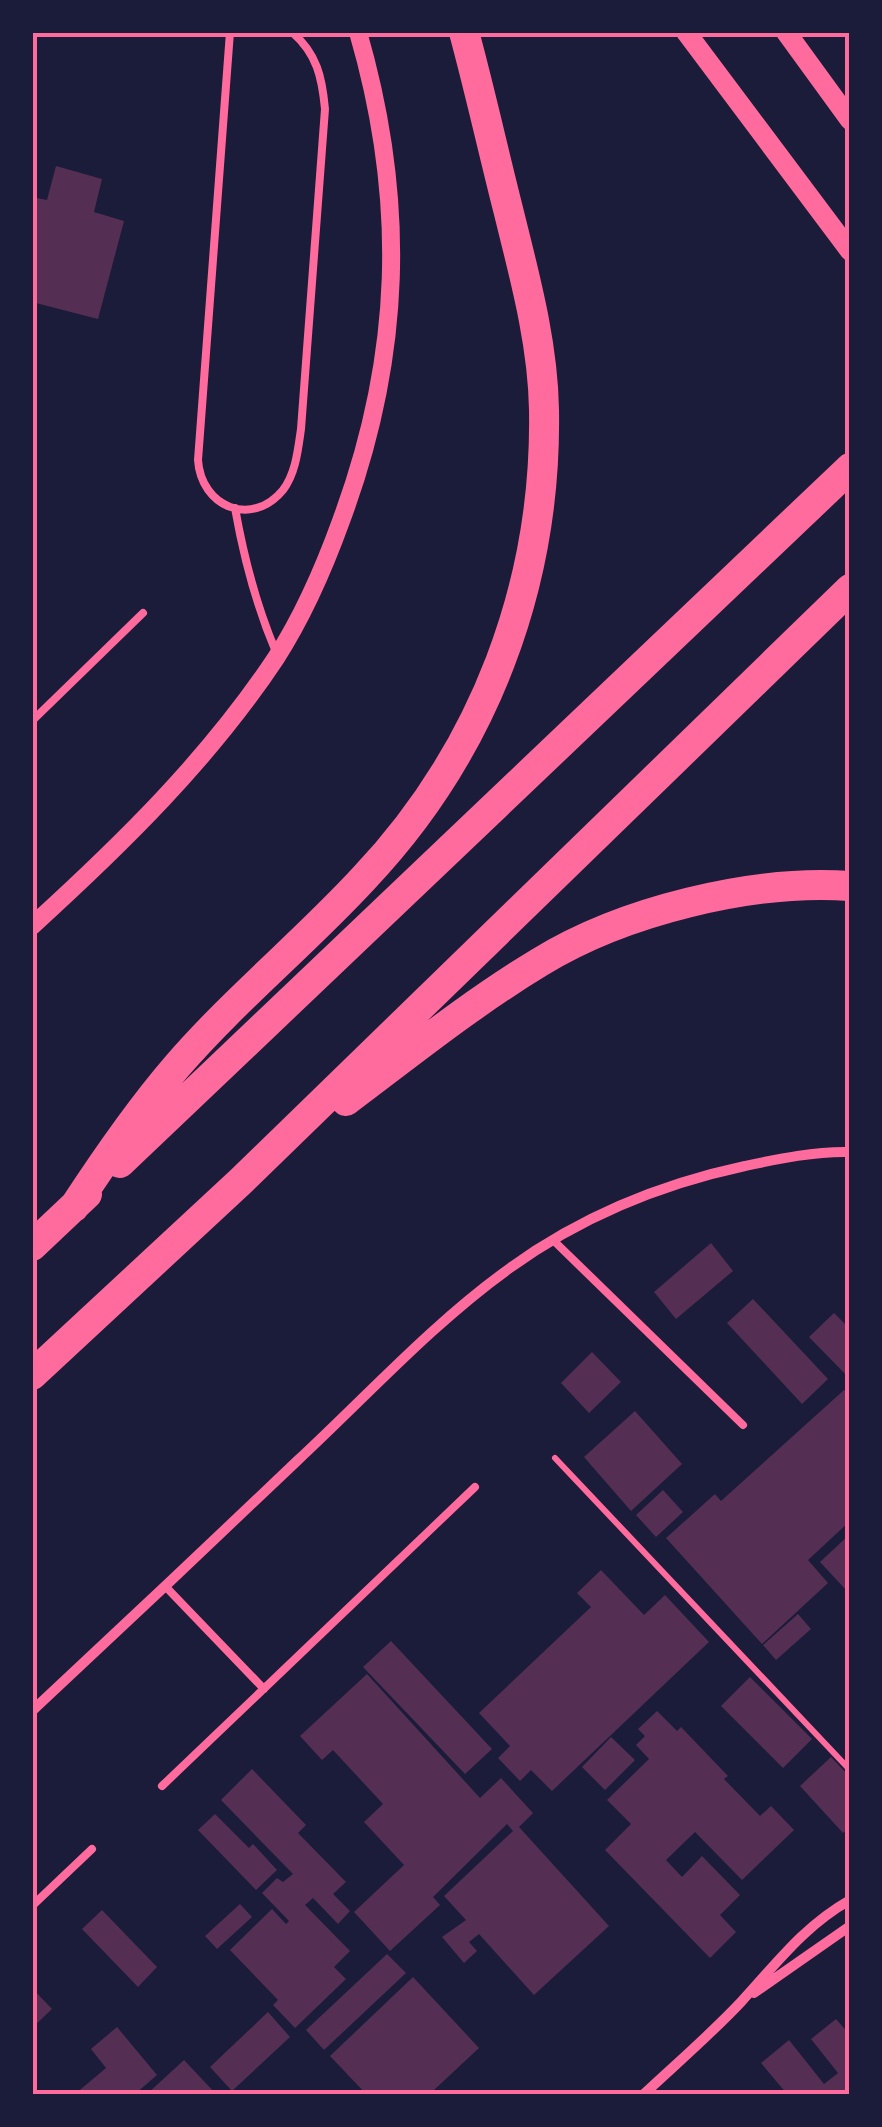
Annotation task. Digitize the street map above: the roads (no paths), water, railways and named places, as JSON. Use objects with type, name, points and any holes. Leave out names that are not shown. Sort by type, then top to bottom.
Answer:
[{"type":"highway","points":[[74,1207],[129,1126],[178,1065],[366,877],[431,798],[483,708],[520,612],[540,510],[544,408],[532,305],[464,32]]},
{"type":"highway","points":[[32,1246],[850,468]]},
{"type":"highway","points":[[32,1375],[240,1182],[850,589]]},
{"type":"highway","points":[[240,1182],[461,1014],[543,960],[632,919],[727,894],[825,884],[850,886]]},
{"type":"main road","points":[[686,32],[850,251]]},
{"type":"main road","points":[[786,32],[849,119]]},
{"type":"street","points":[[32,926],[156,807],[220,735],[277,656],[324,568],[364,458],[388,338],[392,232],[386,162],[382,128],[358,32]]},
{"type":"street","points":[[32,1711],[468,1302],[508,1269],[607,1212],[720,1171],[780,1158],[850,1152]]},
{"type":"street","points":[[644,2094],[740,2002],[796,1939],[850,1900]]},
{"type":"street","points":[[740,2002],[850,1926]]},
{"type":"lane","points":[[230,32],[198,460],[207,492],[219,503],[235,508],[252,508],[283,490],[292,474],[301,429],[325,109],[318,64],[292,32]]},
{"type":"lane","points":[[235,508],[257,608],[277,656]]},
{"type":"lane","points":[[32,721],[142,613]]},
{"type":"lane","points":[[553,1240],[743,1425]]},
{"type":"lane","points":[[162,1786],[475,1487]]},
{"type":"lane","points":[[165,1586],[264,1689]]},
{"type":"lane","points":[[32,1906],[92,1849]]}]
